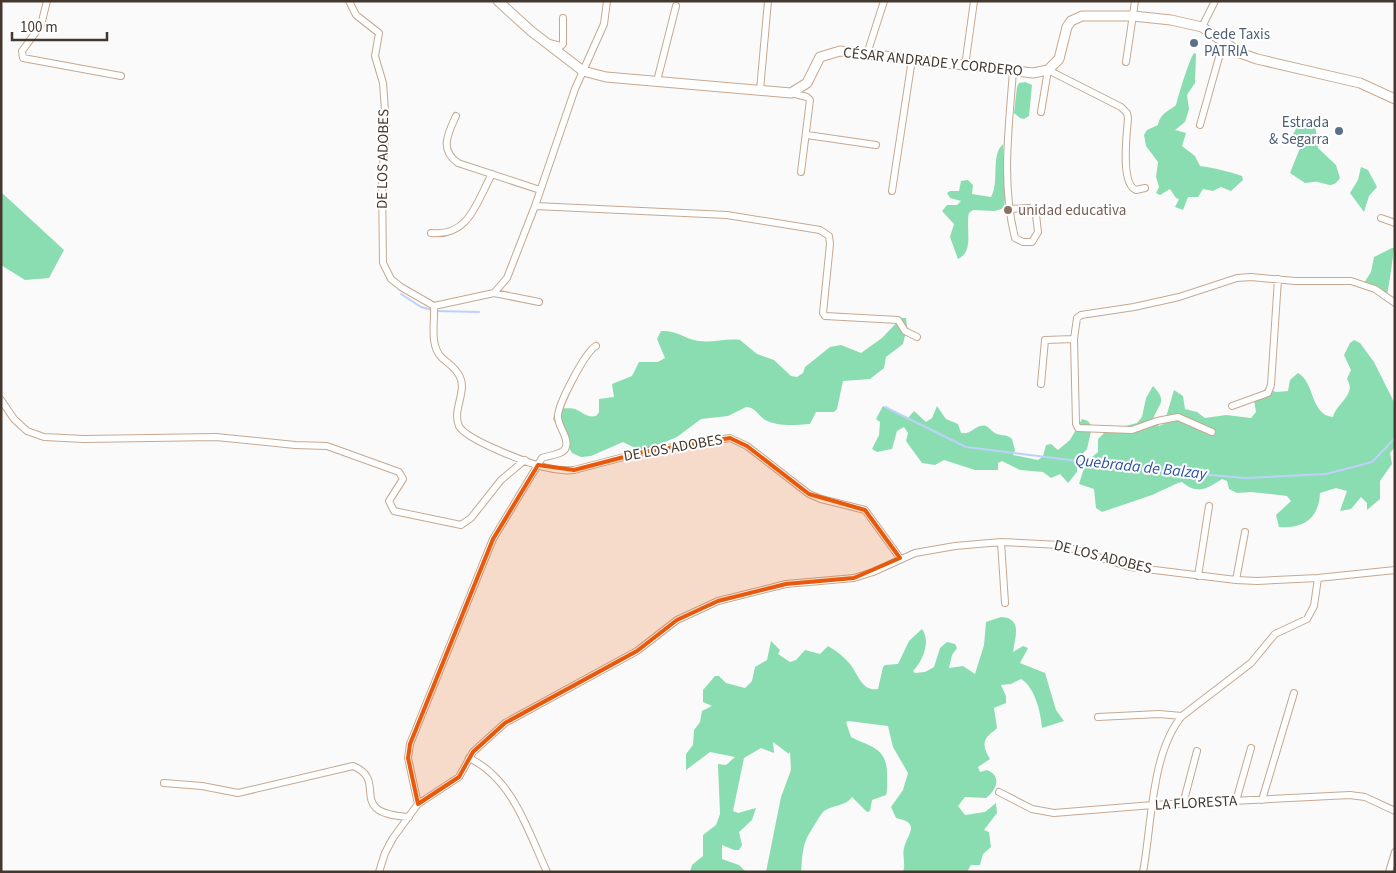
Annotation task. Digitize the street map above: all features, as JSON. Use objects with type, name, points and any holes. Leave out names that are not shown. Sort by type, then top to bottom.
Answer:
[{"type":"street","points":[[47,1],[41,25],[22,51],[23,58],[121,76]]},
{"type":"street","name":"DE LOS ADOBES","points":[[349,1],[356,16],[379,34],[375,56],[383,83],[386,124],[382,182],[383,263],[396,283],[434,308],[433,318],[437,350],[456,369],[461,379],[457,415],[459,425],[471,437],[538,465],[562,471],[574,470],[643,452],[696,445],[723,439],[739,441],[809,494],[820,500],[865,510],[900,558],[915,553],[955,546],[1001,542],[1060,545],[1130,567],[1236,580],[1257,581],[1318,578],[1395,570]]},
{"type":"street","points":[[498,1],[545,42],[583,71],[606,77],[791,93],[807,97],[810,100],[801,172]]},
{"type":"street","points":[[494,293],[507,278],[535,206],[583,71],[604,24],[607,1]]},
{"type":"street","points":[[760,90],[768,1]]},
{"type":"street","points":[[867,54],[884,1]]},
{"type":"street","points":[[965,66],[974,1]]},
{"type":"street","points":[[1126,62],[1135,1]]},
{"type":"street","points":[[1202,28],[1215,1]]},
{"type":"street","points":[[657,81],[676,6]]},
{"type":"street","points":[[1041,112],[1048,70],[1059,59],[1067,27],[1071,21],[1082,16],[1134,16],[1171,20],[1202,28],[1223,43],[1257,59],[1360,83],[1395,98]]},
{"type":"street","points":[[545,42],[561,46],[563,44],[563,18]]},
{"type":"street","points":[[1200,125],[1223,43]]},
{"type":"street","name":"CÉSAR ANDRADE Y CORDERO","points":[[791,93],[807,83],[816,61],[825,54],[840,51],[1033,73],[1048,70]]},
{"type":"street","points":[[892,191],[912,59]]},
{"type":"street","points":[[1048,70],[1121,107],[1127,113],[1126,164],[1128,184],[1136,190],[1145,188]]},
{"type":"street","points":[[1009,209],[1029,208],[1033,211],[1038,232],[1032,242],[1023,242],[1015,238],[1009,209],[1006,166],[1013,71]]},
{"type":"street","points":[[456,116],[446,140],[446,148],[452,159],[540,190]]},
{"type":"street","points":[[807,135],[876,145]]},
{"type":"street","points":[[431,233],[449,233],[460,229],[466,222],[492,174]]},
{"type":"street","points":[[535,206],[727,215],[820,230],[829,236],[830,244],[823,313],[825,316],[898,320],[905,331],[917,336]]},
{"type":"street","points":[[1381,218],[1395,223]]},
{"type":"street","points":[[1212,432],[1178,417],[1157,421],[1132,430],[1078,428],[1076,424],[1074,339],[1077,318],[1080,315],[1103,313],[1180,297],[1237,278],[1251,277],[1351,280],[1375,289],[1395,303]]},
{"type":"street","points":[[1232,406],[1268,393],[1278,279]]},
{"type":"street","points":[[434,308],[494,293],[539,302]]},
{"type":"street","points":[[1041,384],[1045,340],[1074,339]]},
{"type":"street","points":[[418,804],[408,758],[410,744],[493,539],[542,458],[564,451],[566,448],[567,441],[558,421],[559,406],[584,356],[596,346]]},
{"type":"street","points":[[1,400],[14,419],[27,431],[44,437],[103,439],[216,436],[334,447],[399,472],[403,479],[389,501],[394,511],[461,525],[471,518],[500,480],[525,460]]},
{"type":"street","points":[[1198,576],[1209,506]]},
{"type":"street","points":[[1236,580],[1245,532]]},
{"type":"street","points":[[1001,542],[1005,603]]},
{"type":"street","points":[[379,872],[385,853],[393,838],[418,804],[459,777],[469,758],[505,723],[637,651],[677,620],[718,602],[786,584],[854,578],[873,572],[900,558]]},
{"type":"street","points":[[1142,872],[1153,805],[1168,734],[1182,716],[1251,663],[1275,634],[1307,619],[1314,606],[1318,578]]},
{"type":"street","points":[[1262,800],[1294,693]]},
{"type":"street","points":[[1098,717],[1159,714],[1182,716]]},
{"type":"street","points":[[1236,801],[1251,748]]},
{"type":"street","points":[[1183,804],[1196,751]]},
{"type":"street","points":[[469,758],[486,769],[510,796],[547,872]]},
{"type":"street","points":[[164,783],[202,786],[238,793],[353,766],[362,769],[366,775],[372,804],[378,812],[392,816],[409,816]]},
{"type":"street","name":"LA FLORESTA","points":[[1000,792],[1032,809],[1054,813],[1153,805],[1356,796],[1395,810]]},
{"type":"street","points":[[1389,872],[1395,852]]},
{"type":"highlighted area","points":[[730,438],[747,446],[809,494],[865,510],[900,558],[854,578],[786,584],[718,601],[677,620],[637,651],[505,723],[473,752],[459,777],[418,804],[408,758],[410,744],[493,539],[538,465],[574,470],[643,452]]},
{"type":"green space","points":[[1194,53],[1196,54],[1195,83],[1187,95],[1189,109],[1185,122],[1175,130],[1186,133],[1182,146],[1195,156],[1200,166],[1242,176],[1243,180],[1231,191],[1221,187],[1213,191],[1203,189],[1198,197],[1188,197],[1183,210],[1175,207],[1179,199],[1176,198],[1170,189],[1160,195],[1156,193],[1159,187],[1156,177],[1158,162],[1146,146],[1144,135],[1147,130],[1158,125],[1163,115],[1176,105]]},
{"type":"green space","points":[[1025,82],[1032,85],[1029,116],[1024,119],[1014,113],[1017,87],[1019,83]]},
{"type":"green space","points":[[1302,119],[1315,123],[1318,148],[1336,165],[1340,178],[1335,184],[1305,183],[1290,173],[1300,148],[1293,145],[1290,139]]},
{"type":"green space","points":[[1003,144],[1006,189],[1004,208],[995,211],[973,210],[969,213],[968,245],[966,251],[958,259],[950,237],[954,224],[942,211],[947,205],[957,205],[961,201],[950,198],[947,193],[959,191],[961,181],[968,180],[973,185],[972,194],[991,197],[995,184],[997,155]]},
{"type":"green space","points":[[1361,167],[1368,170],[1377,187],[1369,196],[1364,212],[1350,193],[1358,180]]},
{"type":"green space","points":[[1,192],[64,250],[49,278],[25,280],[1,265]]},
{"type":"green space","points":[[1394,248],[1387,295],[1364,283],[1371,272],[1374,257]]},
{"type":"green space","points":[[901,318],[906,318],[907,327],[903,344],[886,357],[884,368],[870,379],[843,381],[837,409],[834,412],[816,412],[810,424],[776,424],[765,420],[754,410],[746,407],[728,416],[701,419],[677,437],[650,448],[637,449],[623,442],[591,456],[581,457],[572,453],[553,419],[556,409],[572,409],[588,416],[596,416],[599,412],[599,399],[614,397],[612,384],[632,376],[639,362],[658,362],[665,358],[657,339],[661,331],[673,332],[699,341],[740,340],[757,354],[774,360],[791,376],[797,377],[803,373],[805,367],[830,347],[841,345],[861,353],[882,338]]},
{"type":"green space","points":[[1354,340],[1360,343],[1374,362],[1395,404],[1395,447],[1390,453],[1392,464],[1380,481],[1380,499],[1367,510],[1367,503],[1361,497],[1351,509],[1340,511],[1347,491],[1336,488],[1320,493],[1317,509],[1309,520],[1296,526],[1279,527],[1276,515],[1291,501],[1287,496],[1251,492],[1237,493],[1229,489],[1227,481],[1222,479],[1202,489],[1193,488],[1182,482],[1178,483],[1152,495],[1102,512],[1096,508],[1094,489],[1079,484],[1086,462],[1098,452],[1098,439],[1106,431],[1137,423],[1142,417],[1146,398],[1153,386],[1158,391],[1161,399],[1160,406],[1153,419],[1159,426],[1164,424],[1174,390],[1183,396],[1185,409],[1197,412],[1205,418],[1226,415],[1251,418],[1256,412],[1254,400],[1266,388],[1276,392],[1288,391],[1290,380],[1298,373],[1307,383],[1320,411],[1333,417],[1350,390],[1347,379],[1351,370],[1344,355],[1350,343]]},
{"type":"green space","points":[[883,406],[908,418],[914,411],[926,422],[932,418],[937,406],[946,419],[958,424],[961,433],[967,433],[983,425],[999,435],[1012,439],[1015,450],[1013,455],[1038,460],[1043,456],[1046,445],[1051,444],[1058,450],[1070,440],[1082,419],[1088,421],[1092,427],[1087,449],[1077,460],[1077,472],[1068,483],[1060,474],[1051,478],[1043,472],[1020,470],[1002,461],[998,463],[998,470],[975,470],[944,460],[935,465],[922,463],[906,441],[908,433],[904,427],[897,431],[892,449],[877,452],[872,449],[879,435],[880,422],[876,419]]},
{"type":"green space","points":[[1001,617],[1008,618],[1015,625],[1016,635],[1013,652],[1023,646],[1028,648],[1020,663],[1045,673],[1056,710],[1064,721],[1042,728],[1034,694],[1026,683],[1021,679],[1011,684],[1001,685],[1006,696],[1006,703],[994,708],[997,728],[988,736],[985,742],[986,751],[990,759],[978,767],[980,772],[987,770],[995,776],[995,787],[986,798],[965,797],[958,806],[965,815],[985,812],[996,803],[997,813],[984,830],[989,832],[991,847],[983,854],[980,865],[971,865],[967,872],[903,872],[904,848],[911,826],[904,820],[896,818],[891,807],[903,790],[908,773],[893,747],[888,726],[848,721],[846,722],[851,737],[881,753],[886,765],[886,795],[872,800],[870,811],[867,812],[852,797],[846,802],[824,811],[806,840],[801,872],[766,872],[781,797],[791,770],[790,751],[789,754],[773,742],[774,753],[761,748],[744,758],[733,811],[738,813],[756,808],[752,820],[739,832],[742,845],[739,850],[722,845],[722,859],[739,865],[746,872],[690,872],[692,865],[703,856],[703,835],[716,825],[720,814],[718,764],[726,765],[735,757],[710,752],[686,770],[686,754],[693,745],[694,730],[700,722],[702,711],[712,706],[703,702],[703,690],[715,676],[719,676],[726,683],[745,688],[752,681],[755,667],[767,660],[771,641],[780,650],[778,654],[790,662],[796,660],[805,650],[820,654],[828,646],[848,661],[864,685],[868,688],[878,689],[883,667],[885,665],[898,664],[909,641],[922,629],[925,634],[926,645],[920,662],[913,671],[915,673],[925,672],[934,667],[940,648],[947,642],[955,644],[957,648],[952,655],[949,668],[963,666],[975,674],[984,645],[986,622]]},
{"type":"waterway","points":[[401,294],[421,307],[432,310]]},
{"type":"waterway","points":[[436,311],[479,312]]},
{"type":"waterway","name":"Quebrada de Balzay","points":[[885,407],[966,447],[1142,469],[1245,478],[1326,474],[1372,462],[1395,438]]},
{"type":"place","name":"Cede Taxis PATRIA","points":[[1194,43]]},
{"type":"place","name":"Estrada & Segarra","points":[[1339,131]]},
{"type":"place","name":"unidad educativa","points":[[1008,210]]}]
